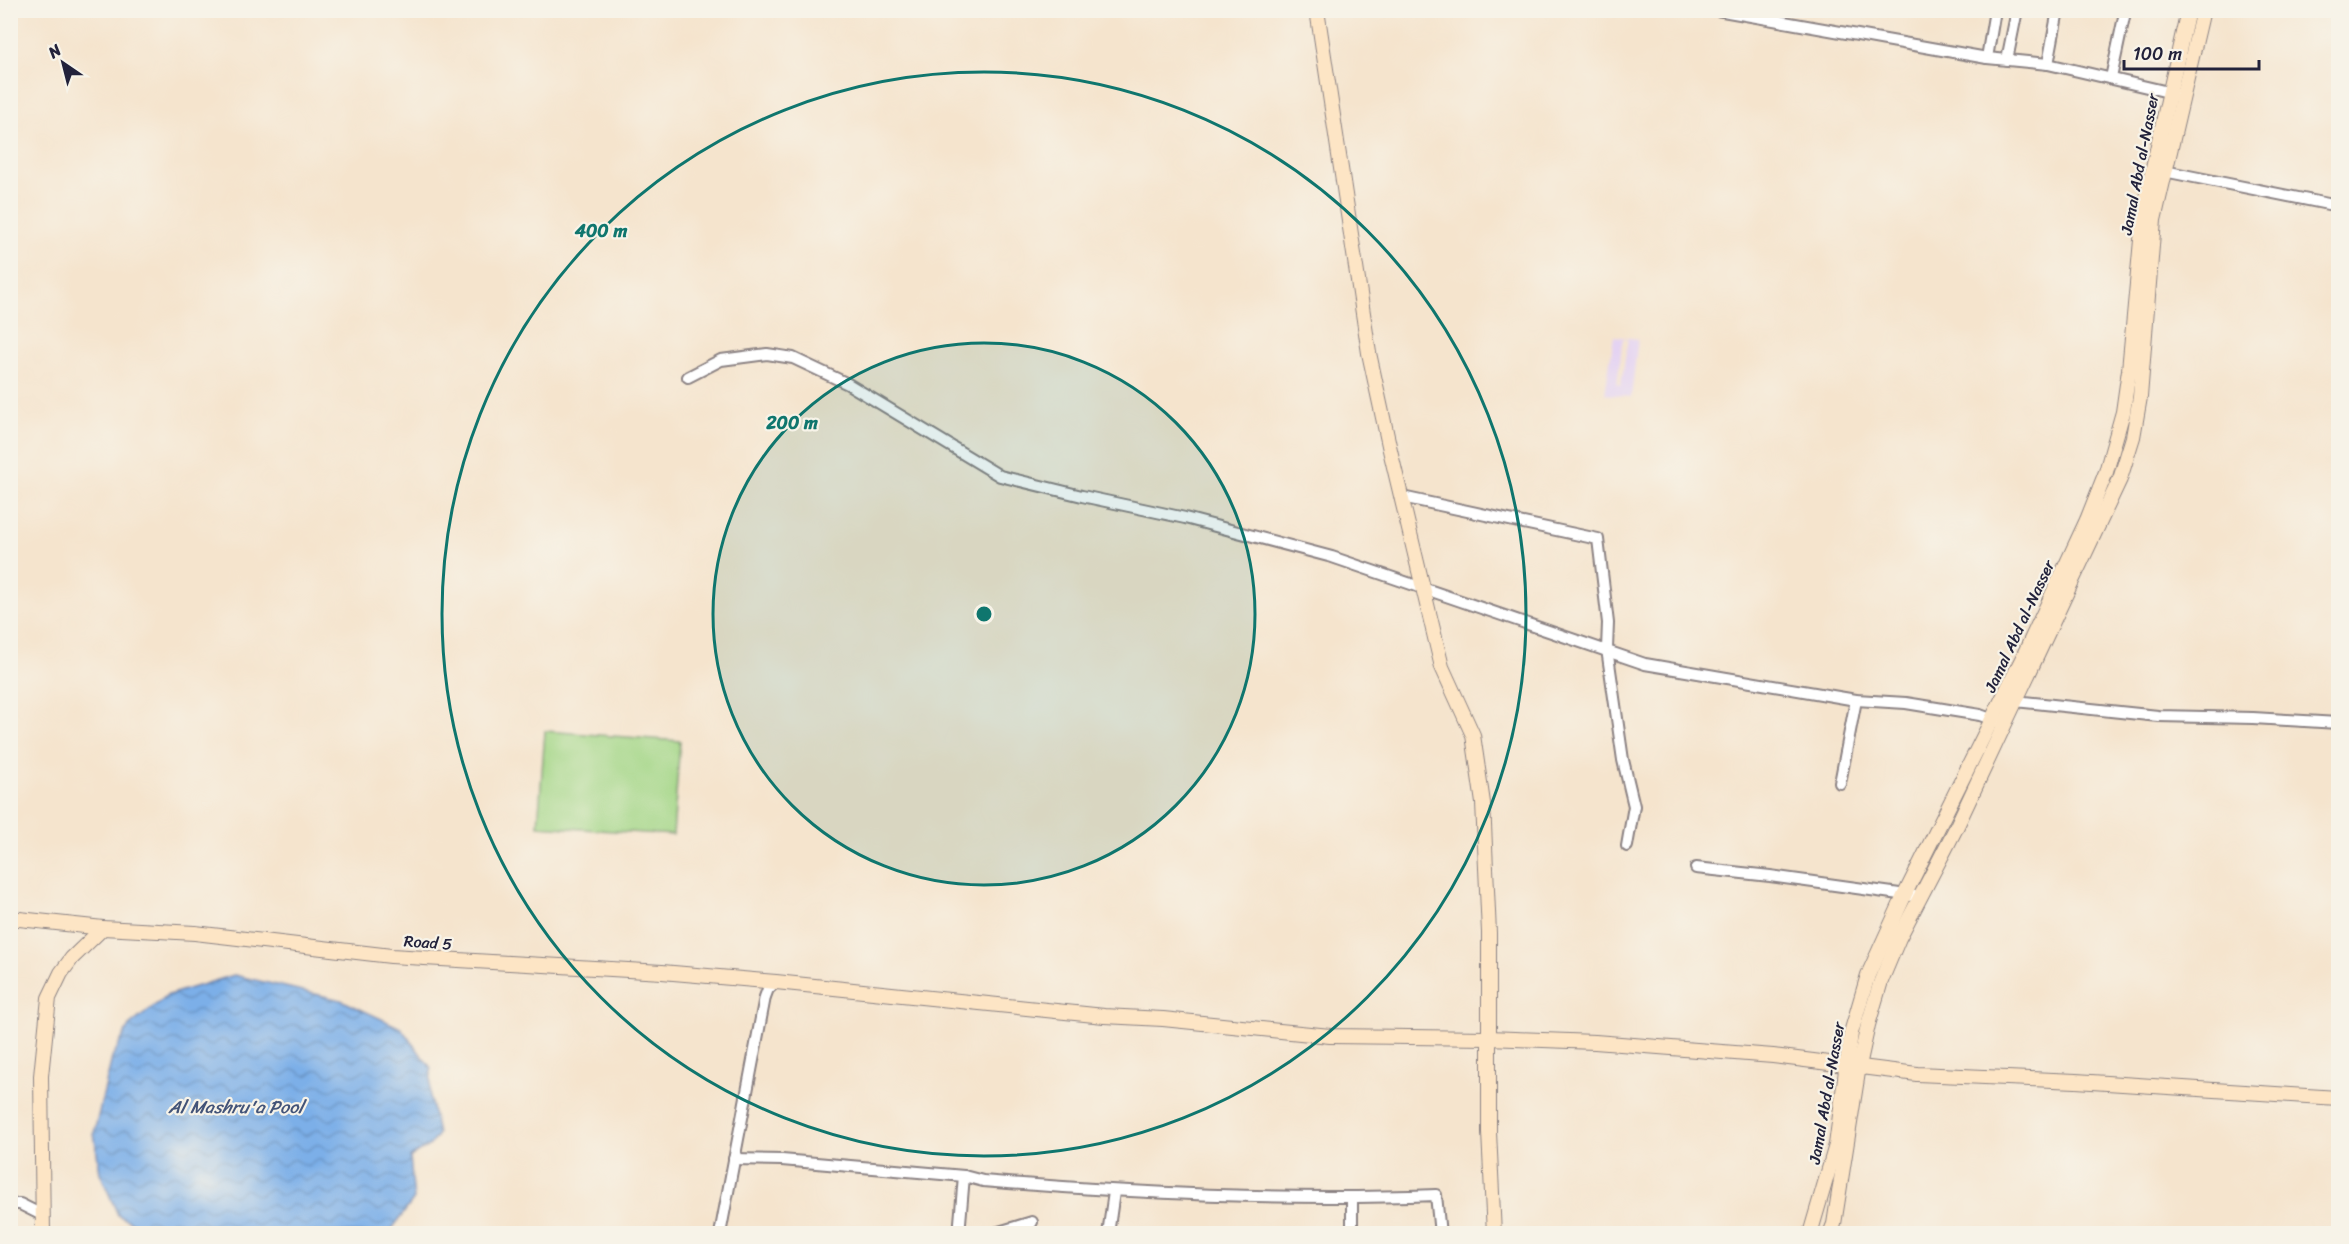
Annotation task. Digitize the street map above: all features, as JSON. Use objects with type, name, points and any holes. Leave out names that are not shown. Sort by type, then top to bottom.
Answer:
[{"type":"main road","points":[[1317,10],[1369,353],[1442,667],[1473,735],[1483,803],[1489,933],[1490,1132],[1494,1233]]},
{"type":"main road","name":"Jamal Abd al-Nasser","points":[[1830,1233],[1834,1224],[1850,1134],[1851,1033],[1868,975],[1905,894],[1999,722],[2015,700],[2120,479],[2133,437],[2145,352],[2148,278],[2154,220],[2188,10]]},
{"type":"main road","name":"Jamal Abd al-Nasser","points":[[1810,1233],[1836,1145],[1852,1066],[1868,1025],[1881,981],[1999,722],[2106,472],[2123,412],[2144,208],[2176,94],[2203,10]]},
{"type":"main road","name":"Road 5","points":[[10,918],[103,928],[195,933],[391,956],[662,972],[776,982],[1104,1016],[1163,1019],[1310,1034],[1489,1038],[1663,1047],[1773,1056],[1917,1074],[2076,1081],[2338,1098]]},
{"type":"main road","points":[[43,1233],[41,1076],[49,998],[61,973],[72,958],[103,928]]},
{"type":"street","points":[[1717,10],[1987,58],[2048,64],[2176,94]]},
{"type":"street","points":[[1987,58],[1995,10]]},
{"type":"street","points":[[2007,60],[2017,10]]},
{"type":"street","points":[[2048,64],[2058,10]]},
{"type":"street","points":[[2111,78],[2124,16]]},
{"type":"street","points":[[2163,171],[2338,206]]},
{"type":"street","points":[[688,376],[721,360],[767,354],[793,358],[849,384],[1000,476],[1185,518],[1332,557],[1646,664],[1856,700],[1906,703],[1980,715],[1999,722]]},
{"type":"street","points":[[1402,496],[1598,539],[1608,623],[1607,649],[1623,760],[1634,806],[1627,846]]},
{"type":"street","points":[[1840,783],[1856,700]]},
{"type":"street","points":[[2015,700],[2158,716],[2338,723]]},
{"type":"street","points":[[1696,868],[1921,897]]},
{"type":"street","points":[[720,1233],[765,997],[768,989],[776,982]]},
{"type":"street","points":[[734,1159],[782,1160],[1114,1192],[1277,1199],[1305,1197],[1352,1199],[1436,1195],[1440,1233]]},
{"type":"street","points":[[959,1233],[964,1176]]},
{"type":"street","points":[[1108,1233],[1114,1192]]},
{"type":"street","points":[[1352,1199],[1352,1233]]},
{"type":"street","points":[[10,1204],[21,1204],[42,1215]]},
{"type":"street","points":[[992,1233],[1032,1222],[1022,1233]]},
{"type":"shaded area","points":[[1614,336],[1638,339],[1631,397],[1605,394]],"holes":[[[1623,338],[1628,339],[1621,385],[1617,384]]]},
{"type":"green space","points":[[545,731],[680,741],[673,835],[538,826]]},
{"type":"water","name":"Al Mashru'a Pool","points":[[234,975],[341,1000],[401,1028],[431,1068],[430,1098],[438,1134],[430,1145],[410,1157],[414,1199],[389,1233],[151,1233],[118,1215],[100,1173],[94,1133],[112,1058],[129,1026],[168,995]]}]
